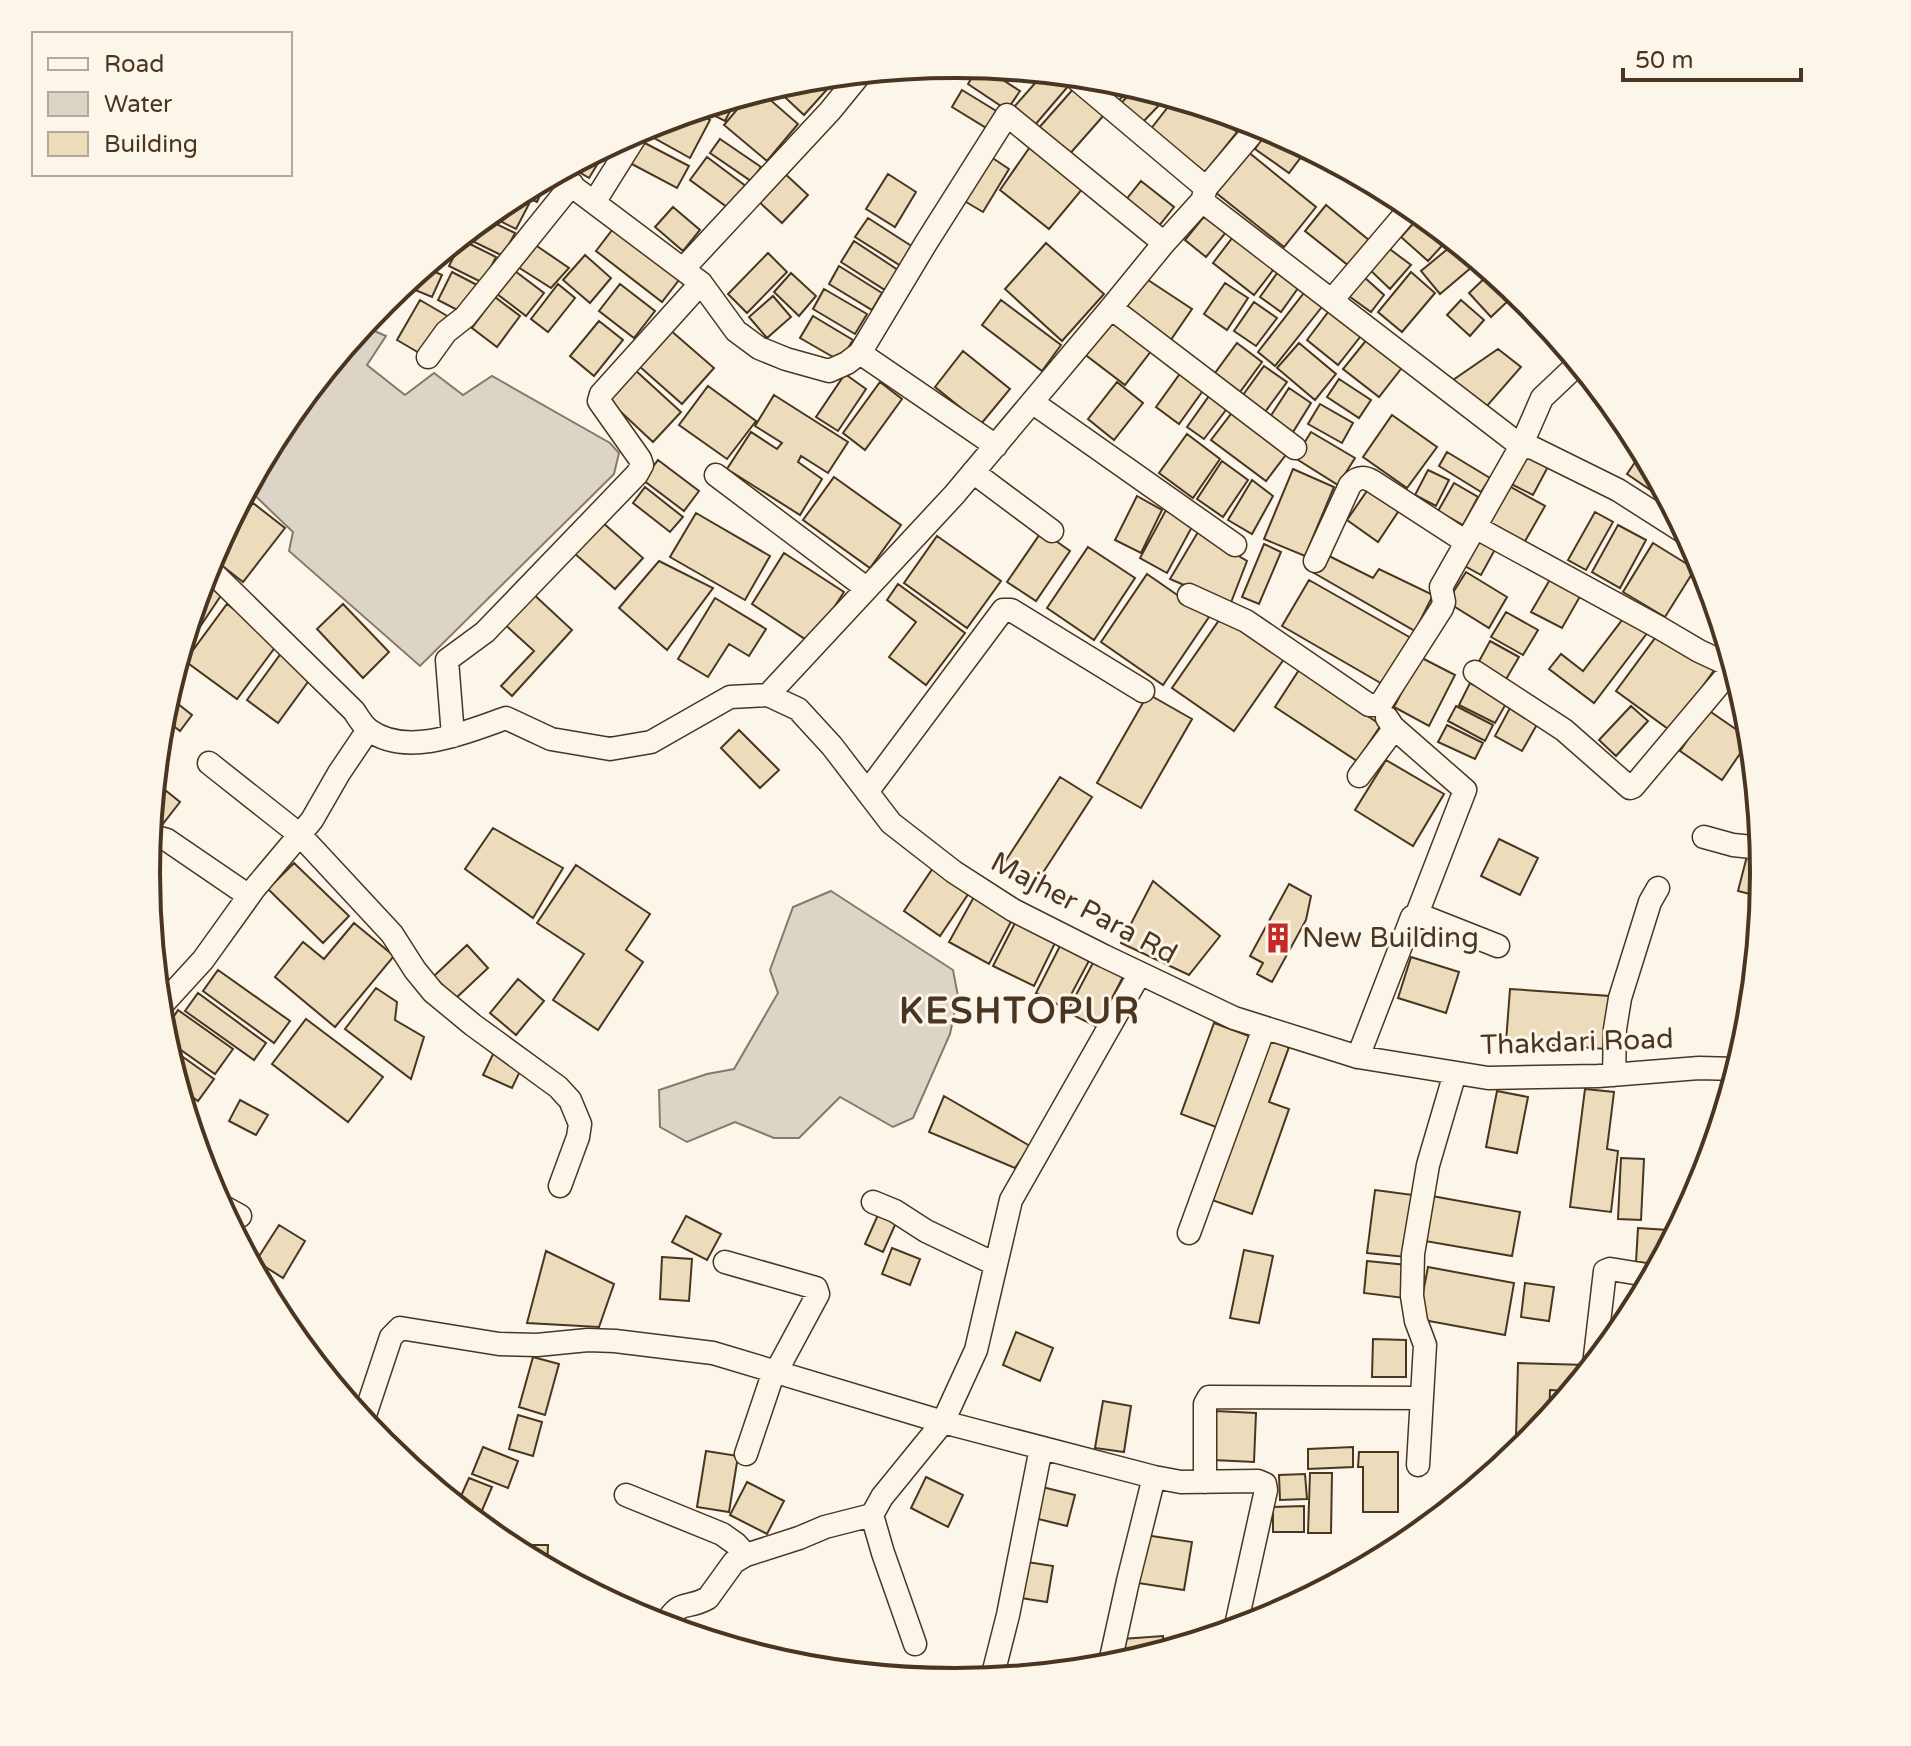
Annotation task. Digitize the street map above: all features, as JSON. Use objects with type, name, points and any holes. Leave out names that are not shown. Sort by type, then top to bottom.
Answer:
[{"type":"street","points":[[453,736],[447,660],[485,632],[637,474],[642,465],[599,401],[601,394],[692,275],[851,85]]},
{"type":"street","points":[[1088,89],[1204,194],[1332,300],[1521,446],[1533,448],[1618,490],[1670,523]]},
{"type":"street","points":[[566,181],[692,275],[736,331],[759,348],[829,371],[860,353],[1007,115],[1164,243]]},
{"type":"street","points":[[218,578],[354,711],[368,730],[393,741],[425,742],[506,718],[551,739],[610,749],[651,742],[730,697],[768,695],[954,495],[1251,135]]},
{"type":"street","points":[[595,201],[627,150]]},
{"type":"street","points":[[428,357],[446,332],[465,317],[561,183]]},
{"type":"street","points":[[1332,300],[1403,216]]},
{"type":"street","points":[[1111,308],[1295,448]]},
{"type":"street","points":[[860,353],[996,446]]},
{"type":"street","points":[[1189,595],[1246,621],[1369,705],[1380,705],[1442,608],[1441,587],[1521,446],[1542,398],[1571,371]]},
{"type":"street","points":[[1032,402],[1235,545]]},
{"type":"street","points":[[973,472],[1052,531]]},
{"type":"street","points":[[716,475],[866,588]]},
{"type":"street","points":[[1315,561],[1350,485],[1359,478],[1366,478],[1470,534],[1660,628],[1699,651],[1720,657]]},
{"type":"street","points":[[867,792],[1003,610],[1011,610],[1143,691]]},
{"type":"street","points":[[1475,672],[1564,730],[1630,788],[1725,677]]},
{"type":"street","name":"Majher Para Rd","points":[[768,695],[798,709],[832,746],[891,823],[954,872],[1013,910],[1234,1018]]},
{"type":"street","points":[[1358,1057],[1465,790],[1393,727],[1390,720],[1374,706]]},
{"type":"street","points":[[1359,776],[1393,727]]},
{"type":"street","points":[[170,996],[203,960],[249,896],[312,820],[368,730]]},
{"type":"street","points":[[209,763],[300,835],[392,934],[433,992],[558,1087],[570,1100],[580,1124],[560,1186]]},
{"type":"street","points":[[1704,837],[1749,847]]},
{"type":"street","points":[[161,838],[249,896]]},
{"type":"street","points":[[1614,1075],[1615,1029],[1620,998],[1650,902],[1658,888]]},
{"type":"street","points":[[1417,914],[1498,946]]},
{"type":"street","points":[[915,1644],[872,1515],[882,1497],[943,1422],[976,1350],[1011,1200],[1140,973]]},
{"type":"street","name":"Thakdari Road","points":[[1234,1018],[1358,1057],[1488,1078],[1725,1069]]},
{"type":"street","points":[[1189,1233],[1264,1028]]},
{"type":"street","points":[[1418,1465],[1425,1345],[1416,1321],[1412,1296],[1413,1254],[1428,1165],[1455,1073]]},
{"type":"street","points":[[873,1202],[995,1264]]},
{"type":"street","points":[[725,1262],[818,1291],[775,1372],[746,1454]]},
{"type":"street","points":[[1597,1343],[1605,1271],[1610,1269],[1642,1274]]},
{"type":"street","points":[[368,1407],[391,1337],[400,1328],[499,1344],[615,1341],[713,1353],[943,1422],[1154,1477],[1181,1482],[1258,1481],[1265,1484],[1266,1490],[1238,1615]]},
{"type":"street","points":[[1205,1482],[1205,1404],[1209,1397],[1422,1398]]},
{"type":"street","points":[[995,1666],[1041,1448]]},
{"type":"street","points":[[1112,1653],[1154,1477]]},
{"type":"street","points":[[626,1495],[722,1534],[746,1555]]},
{"type":"street","points":[[672,1615],[679,1606],[708,1598],[734,1562],[746,1555],[825,1527],[872,1515]]},
{"type":"water","points":[[375,331],[386,336],[367,365],[405,395],[434,373],[463,395],[492,376],[610,443],[619,453],[614,474],[420,666],[289,551],[293,532],[255,496],[294,431]]},
{"type":"water","points":[[831,891],[953,970],[958,996],[950,1034],[913,1118],[893,1127],[840,1097],[799,1138],[774,1138],[735,1122],[687,1142],[660,1127],[659,1090],[707,1074],[734,1069],[778,993],[770,970],[793,907]]},
{"type":"building","points":[[971,79],[1003,80],[1020,91],[1007,110],[968,84]]},
{"type":"building","points":[[1035,83],[1068,86],[1035,125],[1014,107]]},
{"type":"building","points":[[1074,88],[1104,115],[1067,157],[1037,130]]},
{"type":"building","points":[[828,89],[804,115],[784,97]]},
{"type":"building","points":[[962,90],[998,112],[988,129],[952,107]]},
{"type":"building","points":[[1110,93],[1123,96],[1118,101]]},
{"type":"building","points":[[1127,97],[1160,105],[1140,125],[1119,105]]},
{"type":"building","points":[[770,100],[798,124],[767,161],[724,125],[738,109]]},
{"type":"building","points":[[1168,107],[1211,120],[1237,132],[1205,172],[1150,130]]},
{"type":"building","points":[[730,111],[725,121],[714,116]]},
{"type":"building","points":[[706,118],[710,120],[690,158],[654,138]]},
{"type":"building","points":[[720,139],[761,167],[751,181],[710,153]]},
{"type":"building","points":[[1262,140],[1301,157],[1289,173],[1255,149]]},
{"type":"building","points":[[644,142],[689,166],[677,188],[628,162],[636,146]]},
{"type":"building","points":[[1032,144],[1084,187],[1049,229],[1000,190]]},
{"type":"building","points":[[1247,151],[1316,207],[1284,247],[1215,192]]},
{"type":"building","points":[[988,155],[1009,169],[983,212],[961,199]]},
{"type":"building","points":[[707,157],[747,187],[731,210],[690,180]]},
{"type":"building","points":[[598,163],[589,178],[580,173]]},
{"type":"building","points":[[782,171],[808,195],[782,223],[756,199]]},
{"type":"building","points":[[888,174],[916,192],[895,227],[866,209]]},
{"type":"building","points":[[1141,181],[1174,207],[1158,227],[1125,201]]},
{"type":"building","points":[[528,203],[529,204],[516,229],[501,221]]},
{"type":"building","points":[[1326,205],[1370,241],[1349,266],[1305,231]]},
{"type":"building","points":[[673,207],[700,230],[683,251],[655,227]]},
{"type":"building","points":[[1206,214],[1227,231],[1206,257],[1185,240]]},
{"type":"building","points":[[868,218],[913,247],[901,266],[855,237]]},
{"type":"building","points":[[497,224],[515,233],[503,256],[473,241]]},
{"type":"building","points":[[1413,224],[1443,245],[1428,261],[1401,237]]},
{"type":"building","points":[[616,225],[682,276],[662,302],[596,251]]},
{"type":"building","points":[[1236,233],[1277,265],[1254,295],[1213,263]]},
{"type":"building","points":[[854,241],[898,270],[885,290],[841,262]]},
{"type":"building","points":[[1046,243],[1104,294],[1062,341],[1005,289]]},
{"type":"building","points":[[470,244],[496,257],[483,283],[449,266],[454,257]]},
{"type":"building","points":[[534,244],[569,268],[551,288],[518,267]]},
{"type":"building","points":[[1387,247],[1411,265],[1390,289],[1369,269]]},
{"type":"building","points":[[1448,249],[1471,268],[1440,294],[1421,271]]},
{"type":"building","points":[[768,253],[787,272],[747,313],[728,294]]},
{"type":"building","points":[[585,255],[611,278],[590,303],[563,280]]},
{"type":"building","points":[[839,266],[882,293],[872,310],[829,284]]},
{"type":"building","points":[[1280,269],[1301,284],[1281,312],[1260,297]]},
{"type":"building","points":[[515,271],[544,293],[526,316],[497,294]]},
{"type":"building","points":[[435,272],[442,275],[432,297],[415,290]]},
{"type":"building","points":[[452,272],[479,286],[465,314],[438,300]]},
{"type":"building","points":[[1411,272],[1435,293],[1402,332],[1378,312]]},
{"type":"building","points":[[791,273],[816,296],[799,316],[774,292]]},
{"type":"building","points":[[1364,277],[1384,295],[1371,312],[1346,294]]},
{"type":"building","points":[[1145,278],[1192,309],[1168,344],[1122,312]]},
{"type":"building","points":[[1484,279],[1508,301],[1491,317],[1469,293]]},
{"type":"building","points":[[1225,283],[1248,298],[1227,330],[1204,314]]},
{"type":"building","points":[[558,284],[575,298],[548,332],[531,319]]},
{"type":"building","points":[[620,284],[655,311],[634,338],[599,311]]},
{"type":"building","points":[[824,289],[867,314],[855,334],[813,309]]},
{"type":"building","points":[[1307,289],[1325,303],[1275,366],[1258,352]]},
{"type":"building","points":[[773,296],[791,317],[767,338],[749,317]]},
{"type":"building","points":[[495,297],[520,316],[497,347],[472,328]]},
{"type":"building","points":[[420,300],[449,317],[426,357],[397,340]]},
{"type":"building","points":[[1001,300],[1061,345],[1042,371],[982,325]]},
{"type":"building","points":[[1461,300],[1484,320],[1470,336],[1447,315]]},
{"type":"building","points":[[1254,302],[1277,318],[1256,346],[1234,331]]},
{"type":"building","points":[[1332,307],[1364,332],[1338,365],[1307,340]]},
{"type":"building","points":[[1113,314],[1155,346],[1125,385],[1083,353]]},
{"type":"building","points":[[813,316],[853,340],[840,361],[800,338]]},
{"type":"building","points":[[599,321],[623,340],[594,376],[570,356]]},
{"type":"building","points":[[669,329],[714,368],[682,404],[639,366]]},
{"type":"building","points":[[1368,338],[1404,365],[1379,397],[1343,369]]},
{"type":"building","points":[[1237,343],[1262,362],[1240,392],[1215,373]]},
{"type":"building","points":[[1299,343],[1336,374],[1315,400],[1277,368]]},
{"type":"building","points":[[1498,349],[1521,367],[1487,406],[1453,380]]},
{"type":"building","points":[[963,351],[1010,389],[981,424],[935,387]]},
{"type":"building","points":[[1264,366],[1287,382],[1265,412],[1243,395]]},
{"type":"building","points":[[1184,368],[1207,385],[1179,424],[1156,407]]},
{"type":"building","points":[[634,369],[681,412],[653,442],[607,399]]},
{"type":"building","points":[[845,374],[866,389],[838,431],[816,417]]},
{"type":"building","points":[[1339,379],[1371,400],[1359,418],[1327,397]]},
{"type":"building","points":[[880,382],[902,399],[865,450],[843,433]]},
{"type":"building","points":[[1117,382],[1143,403],[1114,440],[1088,419]]},
{"type":"building","points":[[708,386],[756,421],[727,459],[679,425]]},
{"type":"building","points":[[1289,388],[1311,403],[1293,432],[1270,417]]},
{"type":"building","points":[[1214,389],[1232,402],[1204,439],[1187,427]]},
{"type":"building","points":[[774,395],[848,442],[828,473],[801,456],[798,462],[822,479],[800,515],[727,469],[751,432],[777,449],[782,443],[755,426]]},
{"type":"building","points":[[1320,404],[1353,423],[1342,443],[1308,424]]},
{"type":"building","points":[[1234,410],[1288,452],[1266,481],[1211,440]]},
{"type":"building","points":[[1392,415],[1437,447],[1407,488],[1363,457]]},
{"type":"building","points":[[1311,432],[1355,458],[1338,485],[1295,458]]},
{"type":"building","points":[[1187,434],[1220,459],[1193,498],[1159,473]]},
{"type":"building","points":[[1528,449],[1551,461],[1533,495],[1511,484]]},
{"type":"building","points":[[1447,452],[1490,478],[1481,492],[1439,466]]},
{"type":"building","points":[[658,460],[699,491],[684,511],[643,480]]},
{"type":"building","points":[[1222,461],[1248,480],[1223,517],[1197,499]]},
{"type":"building","points":[[1635,462],[1652,491],[1652,491],[1627,474]]},
{"type":"building","points":[[1293,469],[1334,487],[1305,556],[1264,539]]},
{"type":"building","points":[[1428,470],[1449,480],[1436,506],[1415,495]]},
{"type":"building","points":[[834,477],[901,525],[870,568],[803,520]]},
{"type":"building","points":[[1252,480],[1273,496],[1252,534],[1228,520]]},
{"type":"building","points":[[1454,483],[1478,497],[1463,525],[1438,511]]},
{"type":"building","points":[[1371,485],[1402,506],[1378,542],[1347,520]]},
{"type":"building","points":[[1509,486],[1545,506],[1524,543],[1488,523]]},
{"type":"building","points":[[645,487],[683,517],[670,532],[633,503]]},
{"type":"building","points":[[1137,496],[1162,510],[1141,553],[1115,540]]},
{"type":"building","points":[[253,503],[285,528],[243,582],[222,566]]},
{"type":"building","points":[[1166,510],[1193,525],[1167,573],[1140,558]]},
{"type":"building","points":[[1595,512],[1613,522],[1586,570],[1568,560]]},
{"type":"building","points":[[696,513],[770,556],[745,600],[670,557]]},
{"type":"building","points":[[602,522],[643,558],[615,589],[574,553]]},
{"type":"building","points":[[1618,525],[1646,540],[1620,588],[1592,572]]},
{"type":"building","points":[[1042,531],[1070,551],[1036,601],[1007,582]]},
{"type":"building","points":[[1198,532],[1247,561],[1230,605],[1170,579]]},
{"type":"building","points":[[1480,534],[1498,544],[1481,575],[1463,565]]},
{"type":"building","points":[[937,536],[1001,581],[967,628],[904,583]]},
{"type":"building","points":[[1653,543],[1688,565],[1692,574],[1665,617],[1623,592]]},
{"type":"building","points":[[1264,544],[1281,552],[1259,604],[1242,597]]},
{"type":"building","points":[[1088,547],[1135,578],[1094,640],[1047,608]]},
{"type":"building","points":[[784,553],[844,592],[811,643],[752,604]]},
{"type":"building","points":[[1325,554],[1373,578],[1379,569],[1433,595],[1415,631],[1314,573]]},
{"type":"building","points":[[659,561],[713,588],[667,650],[619,608]]},
{"type":"building","points":[[1466,572],[1507,597],[1489,628],[1447,602]]},
{"type":"building","points":[[1147,574],[1209,617],[1163,685],[1101,642]]},
{"type":"building","points":[[1552,576],[1582,593],[1562,628],[1531,612]]},
{"type":"building","points":[[1309,580],[1411,638],[1384,685],[1282,626]]},
{"type":"building","points":[[216,582],[226,588],[200,626]]},
{"type":"building","points":[[898,584],[965,633],[926,685],[889,657],[916,622],[887,600]]},
{"type":"building","points":[[530,591],[572,630],[512,696],[501,686],[534,651],[502,622]]},
{"type":"building","points":[[715,598],[766,629],[749,656],[729,644],[708,677],[678,659]]},
{"type":"building","points":[[227,604],[279,642],[237,699],[189,664],[193,650]]},
{"type":"building","points":[[343,604],[389,652],[363,678],[317,629]]},
{"type":"building","points":[[1506,612],[1538,630],[1523,655],[1491,637]]},
{"type":"building","points":[[1626,615],[1648,632],[1594,703],[1549,669],[1561,654],[1583,671]]},
{"type":"building","points":[[1222,616],[1284,659],[1234,731],[1172,688]]},
{"type":"building","points":[[1661,630],[1715,669],[1671,731],[1616,691]]},
{"type":"building","points":[[1490,641],[1519,657],[1505,681],[1477,665]]},
{"type":"building","points":[[282,652],[313,675],[278,723],[247,700]]},
{"type":"building","points":[[1420,657],[1455,675],[1429,726],[1394,707]]},
{"type":"building","points":[[1299,670],[1381,725],[1357,761],[1275,707]]},
{"type":"building","points":[[1470,683],[1507,702],[1495,723],[1459,705]]},
{"type":"building","points":[[1148,694],[1192,719],[1141,808],[1097,783]]},
{"type":"building","points":[[179,705],[192,715],[180,731],[174,727]]},
{"type":"building","points":[[1456,706],[1493,725],[1485,741],[1448,721]]},
{"type":"building","points":[[1511,706],[1539,721],[1522,751],[1495,736]]},
{"type":"building","points":[[1631,706],[1648,721],[1616,756],[1599,740]]},
{"type":"building","points":[[1708,710],[1737,730],[1741,752],[1722,780],[1680,751]]},
{"type":"building","points":[[1447,725],[1483,743],[1475,759],[1438,742]]},
{"type":"building","points":[[739,730],[779,770],[760,788],[721,748]]},
{"type":"building","points":[[1386,760],[1444,794],[1413,846],[1355,810]]},
{"type":"building","points":[[1060,777],[1092,797],[1033,888],[1001,868]]},
{"type":"building","points":[[165,790],[180,802],[162,825],[162,821]]},
{"type":"building","points":[[493,828],[563,868],[533,918],[465,869]]},
{"type":"building","points":[[1499,839],[1538,858],[1520,895],[1481,876]]},
{"type":"building","points":[[1747,856],[1750,857],[1750,894],[1738,891]]},
{"type":"building","points":[[294,863],[349,916],[323,943],[268,889]]},
{"type":"building","points":[[576,865],[650,914],[626,950],[643,962],[598,1030],[553,1000],[584,954],[537,923]]},
{"type":"building","points":[[935,865],[971,890],[940,936],[904,911]]},
{"type":"building","points":[[1153,881],[1220,936],[1189,975],[1121,943]]},
{"type":"building","name":"New Building","points":[[1289,884],[1311,896],[1306,920],[1272,982],[1257,974],[1263,963],[1250,956]]},
{"type":"building","points":[[975,895],[1014,916],[989,964],[949,942]]},
{"type":"building","points":[[1017,919],[1057,939],[1034,986],[993,966]]},
{"type":"building","points":[[354,923],[394,956],[335,1027],[275,977],[303,942],[324,959]]},
{"type":"building","points":[[1062,942],[1091,957],[1064,1008],[1036,993]]},
{"type":"building","points":[[467,945],[488,968],[455,999],[434,976]]},
{"type":"building","points":[[1096,957],[1125,973],[1097,1027],[1067,1012]]},
{"type":"building","points":[[1411,957],[1459,972],[1446,1013],[1398,998]]},
{"type":"building","points":[[218,970],[290,1021],[274,1043],[203,991]]},
{"type":"building","points":[[518,979],[544,1001],[516,1035],[490,1013]]},
{"type":"building","points":[[376,988],[397,1002],[395,1020],[424,1037],[411,1079],[345,1029]]},
{"type":"building","points":[[1510,989],[1610,996],[1606,1049],[1506,1042]]},
{"type":"building","points":[[198,993],[266,1043],[254,1060],[185,1011]]},
{"type":"building","points":[[178,1010],[233,1049],[215,1074],[181,1050],[174,1016]]},
{"type":"building","points":[[306,1019],[383,1077],[348,1122],[272,1064]]},
{"type":"building","points":[[1214,1023],[1249,1036],[1216,1127],[1181,1114]]},
{"type":"building","points":[[1266,1039],[1289,1047],[1269,1102],[1289,1109],[1252,1214],[1209,1199]]},
{"type":"building","points":[[494,1052],[523,1065],[512,1088],[483,1075]]},
{"type":"building","points":[[183,1057],[214,1079],[198,1101],[194,1098]]},
{"type":"building","points":[[1585,1089],[1614,1092],[1607,1149],[1618,1151],[1611,1212],[1570,1207]]},
{"type":"building","points":[[1497,1091],[1528,1097],[1517,1153],[1486,1147]]},
{"type":"building","points":[[944,1096],[1030,1146],[1015,1168],[929,1132]]},
{"type":"building","points":[[240,1100],[268,1115],[256,1135],[229,1121]]},
{"type":"building","points":[[1621,1158],[1644,1159],[1641,1220],[1618,1219]]},
{"type":"building","points":[[1375,1190],[1413,1195],[1406,1257],[1367,1253]]},
{"type":"building","points":[[1432,1196],[1520,1212],[1512,1256],[1425,1241]]},
{"type":"building","points":[[881,1208],[899,1216],[883,1252],[865,1244]]},
{"type":"building","points":[[686,1216],[721,1234],[707,1260],[672,1242]]},
{"type":"building","points":[[279,1225],[305,1241],[283,1278],[265,1267],[259,1256]]},
{"type":"building","points":[[1638,1228],[1666,1230],[1648,1263],[1636,1262]]},
{"type":"building","points":[[892,1248],[920,1259],[910,1285],[882,1274]]},
{"type":"building","points":[[1244,1250],[1273,1256],[1259,1323],[1230,1318]]},
{"type":"building","points":[[546,1251],[614,1284],[599,1327],[527,1323]]},
{"type":"building","points":[[662,1257],[692,1259],[689,1301],[660,1299]]},
{"type":"building","points":[[1367,1261],[1407,1265],[1404,1298],[1364,1293]]},
{"type":"building","points":[[1428,1267],[1514,1283],[1505,1335],[1418,1319]]},
{"type":"building","points":[[1525,1283],[1554,1287],[1549,1321],[1521,1317]]},
{"type":"building","points":[[1016,1332],[1053,1348],[1040,1381],[1003,1365]]},
{"type":"building","points":[[1373,1339],[1406,1340],[1406,1377],[1372,1377]]},
{"type":"building","points":[[533,1357],[559,1364],[545,1415],[519,1407]]},
{"type":"building","points":[[1518,1363],[1580,1365],[1558,1390],[1550,1390],[1550,1401],[1516,1437]]},
{"type":"building","points":[[1103,1401],[1131,1406],[1124,1452],[1095,1448]]},
{"type":"building","points":[[1215,1411],[1256,1413],[1254,1462],[1213,1460]]},
{"type":"building","points":[[518,1415],[542,1422],[533,1456],[509,1449]]},
{"type":"building","points":[[483,1447],[518,1461],[508,1488],[472,1474]]},
{"type":"building","points":[[1353,1447],[1353,1467],[1308,1469],[1308,1449]]},
{"type":"building","points":[[706,1451],[738,1456],[729,1512],[697,1507]]},
{"type":"building","points":[[1359,1452],[1398,1452],[1398,1512],[1363,1512],[1363,1467],[1358,1467]]},
{"type":"building","points":[[1310,1473],[1332,1473],[1331,1533],[1308,1533]]},
{"type":"building","points":[[1305,1474],[1307,1499],[1280,1500],[1279,1475]]},
{"type":"building","points":[[926,1477],[963,1495],[948,1527],[911,1508]]},
{"type":"building","points":[[469,1478],[492,1487],[482,1511],[461,1495]]},
{"type":"building","points":[[747,1482],[784,1501],[767,1534],[730,1515]]},
{"type":"building","points":[[1038,1486],[1075,1495],[1067,1526],[1030,1517]]},
{"type":"building","points":[[1304,1506],[1304,1532],[1273,1532],[1273,1507]]},
{"type":"building","points":[[1145,1535],[1192,1542],[1184,1590],[1138,1583]]},
{"type":"building","points":[[532,1545],[548,1545],[548,1555]]},
{"type":"building","points":[[1021,1561],[1053,1566],[1047,1602],[1015,1597]]},
{"type":"building","points":[[1163,1636],[1163,1640],[1122,1650],[1122,1639]]},
{"type":"place","name":"New Building","points":[[1278,938]]},
{"type":"district","name":"KESHTOPUR","points":[[1020,1011]]}]
